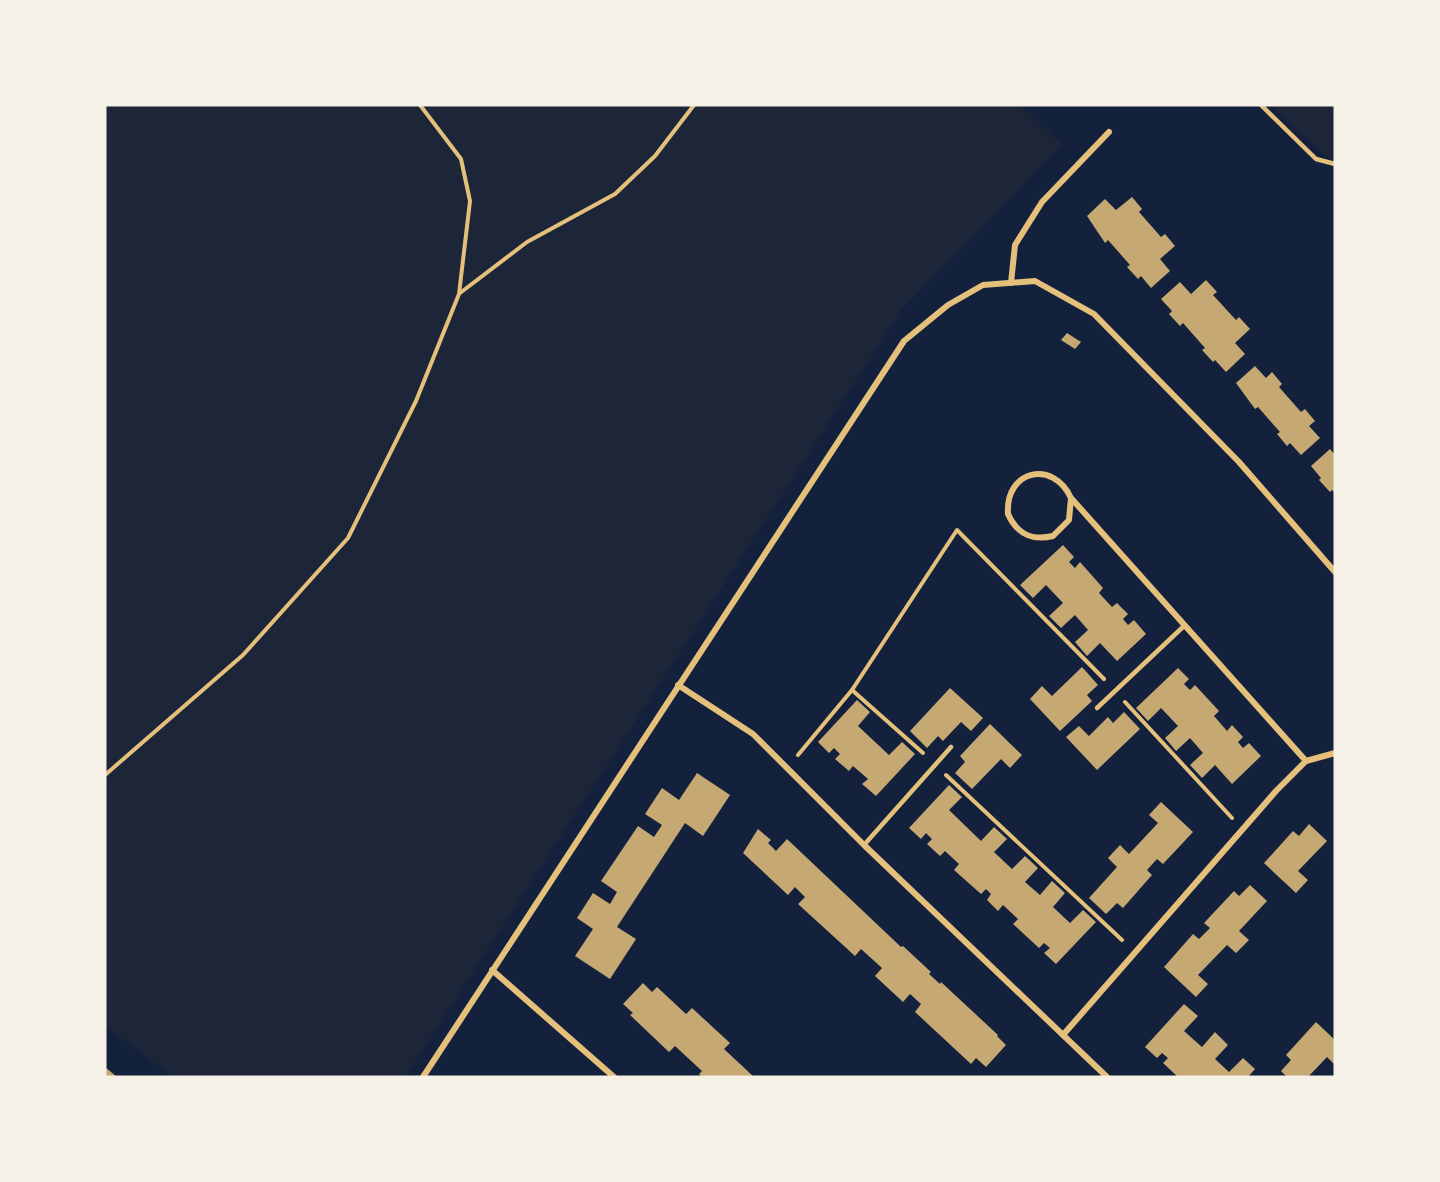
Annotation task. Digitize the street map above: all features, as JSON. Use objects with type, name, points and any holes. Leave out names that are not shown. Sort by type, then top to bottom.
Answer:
[{"type":"street","points":[[1011,283],[1015,245],[1042,202],[1108,132]]},
{"type":"street","points":[[423,1077],[903,341],[948,305],[983,285],[1035,281],[1094,314],[1239,462],[1335,572]]},
{"type":"street","points":[[1071,498],[1069,520],[1053,536],[1041,539],[1020,532],[1008,514],[1011,492],[1026,476],[1049,475],[1059,480],[1071,498],[1306,761]]},
{"type":"street","points":[[678,685],[753,734],[864,845],[1107,1077]]},
{"type":"street","points":[[1063,1035],[1306,761],[1335,753]]},
{"type":"street","points":[[492,970],[614,1077]]},
{"type":"lane","points":[[1261,105],[1316,159],[1335,164]]},
{"type":"lane","points":[[1097,708],[1185,625]]},
{"type":"lane","points":[[864,845],[951,747]]},
{"type":"path","points":[[105,774],[243,654],[348,538],[416,401],[459,294],[470,201],[461,159],[420,105]]},
{"type":"path","points":[[459,294],[526,242],[615,194],[655,156],[694,105]]},
{"type":"path","points":[[787,768],[852,690],[957,530],[1115,691],[1243,830]]},
{"type":"path","points":[[852,690],[1135,953]]},
{"type":"shaded area","points":[[105,105],[1021,105],[1062,145],[902,309],[405,1077],[174,1077],[105,1026]]},
{"type":"shaded area","points":[[1270,105],[1335,105],[1335,156],[1330,160]]},
{"type":"building","points":[[1132,197],[1142,209],[1139,212],[1161,237],[1165,234],[1175,246],[1160,259],[1170,271],[1151,288],[1141,276],[1138,279],[1127,267],[1130,265],[1108,240],[1105,243],[1087,216],[1105,199],[1116,210]]},
{"type":"building","points":[[1206,280],[1217,292],[1213,295],[1236,320],[1239,317],[1250,329],[1235,343],[1245,354],[1226,372],[1202,350],[1205,348],[1183,323],[1180,326],[1169,314],[1172,311],[1161,299],[1180,282],[1191,294]]},
{"type":"building","points":[[1067,333],[1081,342],[1075,349],[1061,340]]},
{"type":"building","points":[[1255,366],[1266,378],[1272,372],[1282,384],[1279,387],[1301,412],[1305,409],[1315,421],[1309,426],[1320,438],[1301,455],[1290,443],[1287,446],[1277,434],[1280,432],[1258,407],[1255,409],[1236,383]]},
{"type":"building","points":[[1330,449],[1335,455],[1335,493],[1332,490],[1330,492],[1319,480],[1321,478],[1311,466]]},
{"type":"building","points":[[1063,545],[1074,557],[1069,562],[1075,568],[1080,562],[1103,588],[1099,593],[1112,607],[1117,603],[1128,614],[1123,619],[1128,625],[1134,620],[1146,634],[1117,661],[1100,643],[1087,656],[1075,642],[1088,630],[1075,615],[1061,628],[1049,616],[1063,603],[1046,585],[1033,598],[1020,585]]},
{"type":"building","points":[[1082,667],[1098,685],[1087,695],[1092,701],[1060,731],[1030,699],[1042,686],[1052,696]]},
{"type":"building","points":[[1178,668],[1189,679],[1184,684],[1190,690],[1195,685],[1219,711],[1214,716],[1227,731],[1232,725],[1243,737],[1238,742],[1243,748],[1249,743],[1261,756],[1232,784],[1215,765],[1202,778],[1190,765],[1203,753],[1190,738],[1176,751],[1165,738],[1178,726],[1161,708],[1148,721],[1136,708]]},
{"type":"building","points":[[950,688],[983,718],[971,731],[961,722],[943,741],[938,736],[927,748],[910,731]]},
{"type":"building","points":[[857,700],[870,712],[858,726],[889,755],[902,742],[915,754],[876,796],[862,784],[868,779],[853,766],[849,771],[835,759],[840,754],[834,748],[829,753],[818,742]]},
{"type":"building","points":[[1124,712],[1140,729],[1097,770],[1066,737],[1079,726],[1089,736],[1108,717],[1113,723]]},
{"type":"building","points":[[990,724],[1022,755],[1010,768],[1001,759],[972,789],[955,773],[965,762],[960,756]]},
{"type":"building","points":[[697,773],[730,795],[703,836],[685,823],[617,927],[636,939],[610,979],[575,956],[593,929],[577,918],[593,893],[610,904],[617,892],[601,881],[638,826],[654,837],[662,825],[645,814],[662,788],[679,800]]},
{"type":"building","points":[[949,785],[962,797],[949,810],[981,841],[994,827],[1007,839],[994,852],[1012,869],[1025,856],[1038,868],[1025,882],[1040,895],[1052,881],[1065,893],[1053,907],[1070,923],[1083,910],[1096,922],[1056,964],[1044,953],[1050,948],[1044,943],[1039,948],[1013,924],[1018,919],[1003,905],[998,911],[987,900],[991,894],[986,889],[981,894],[954,870],[959,864],[945,851],[940,856],[927,844],[932,839],[926,833],[921,839],[909,828]]},
{"type":"building","points":[[1161,802],[1193,832],[1163,864],[1157,859],[1147,870],[1152,875],[1123,908],[1117,903],[1106,914],[1089,898],[1117,867],[1108,858],[1120,845],[1129,854],[1158,823],[1149,815]]},
{"type":"building","points":[[1309,824],[1327,841],[1298,871],[1308,880],[1296,893],[1264,863],[1293,831],[1299,836]]},
{"type":"building","points":[[758,829],[771,840],[768,843],[776,851],[787,839],[901,947],[903,946],[931,972],[929,974],[940,984],[941,982],[998,1035],[1006,1045],[986,1067],[976,1058],[971,1064],[915,1012],[921,1004],[910,994],[903,1002],[875,976],[882,968],[861,949],[855,956],[798,904],[805,897],[795,887],[788,895],[743,853]]},
{"type":"building","points":[[1250,885],[1267,901],[1239,931],[1249,940],[1236,953],[1227,945],[1198,975],[1208,984],[1196,997],[1164,967],[1193,934],[1199,939],[1210,928],[1204,923],[1234,891],[1239,896]]},
{"type":"building","points":[[643,983],[652,992],[657,987],[686,1014],[692,1008],[730,1043],[724,1049],[754,1077],[702,1077],[699,1074],[702,1071],[675,1046],[669,1052],[630,1015],[633,1013],[623,1004]]},
{"type":"building","points":[[1184,1004],[1198,1016],[1184,1031],[1202,1047],[1215,1032],[1228,1045],[1215,1059],[1229,1072],[1243,1058],[1255,1069],[1248,1077],[1178,1077],[1163,1063],[1168,1058],[1162,1053],[1157,1058],[1145,1047]]},
{"type":"building","points":[[1316,1022],[1335,1040],[1335,1065],[1327,1057],[1308,1077],[1287,1077],[1281,1071],[1291,1060],[1286,1055]]},
{"type":"building","points":[[105,1067],[117,1077],[105,1077]]}]
